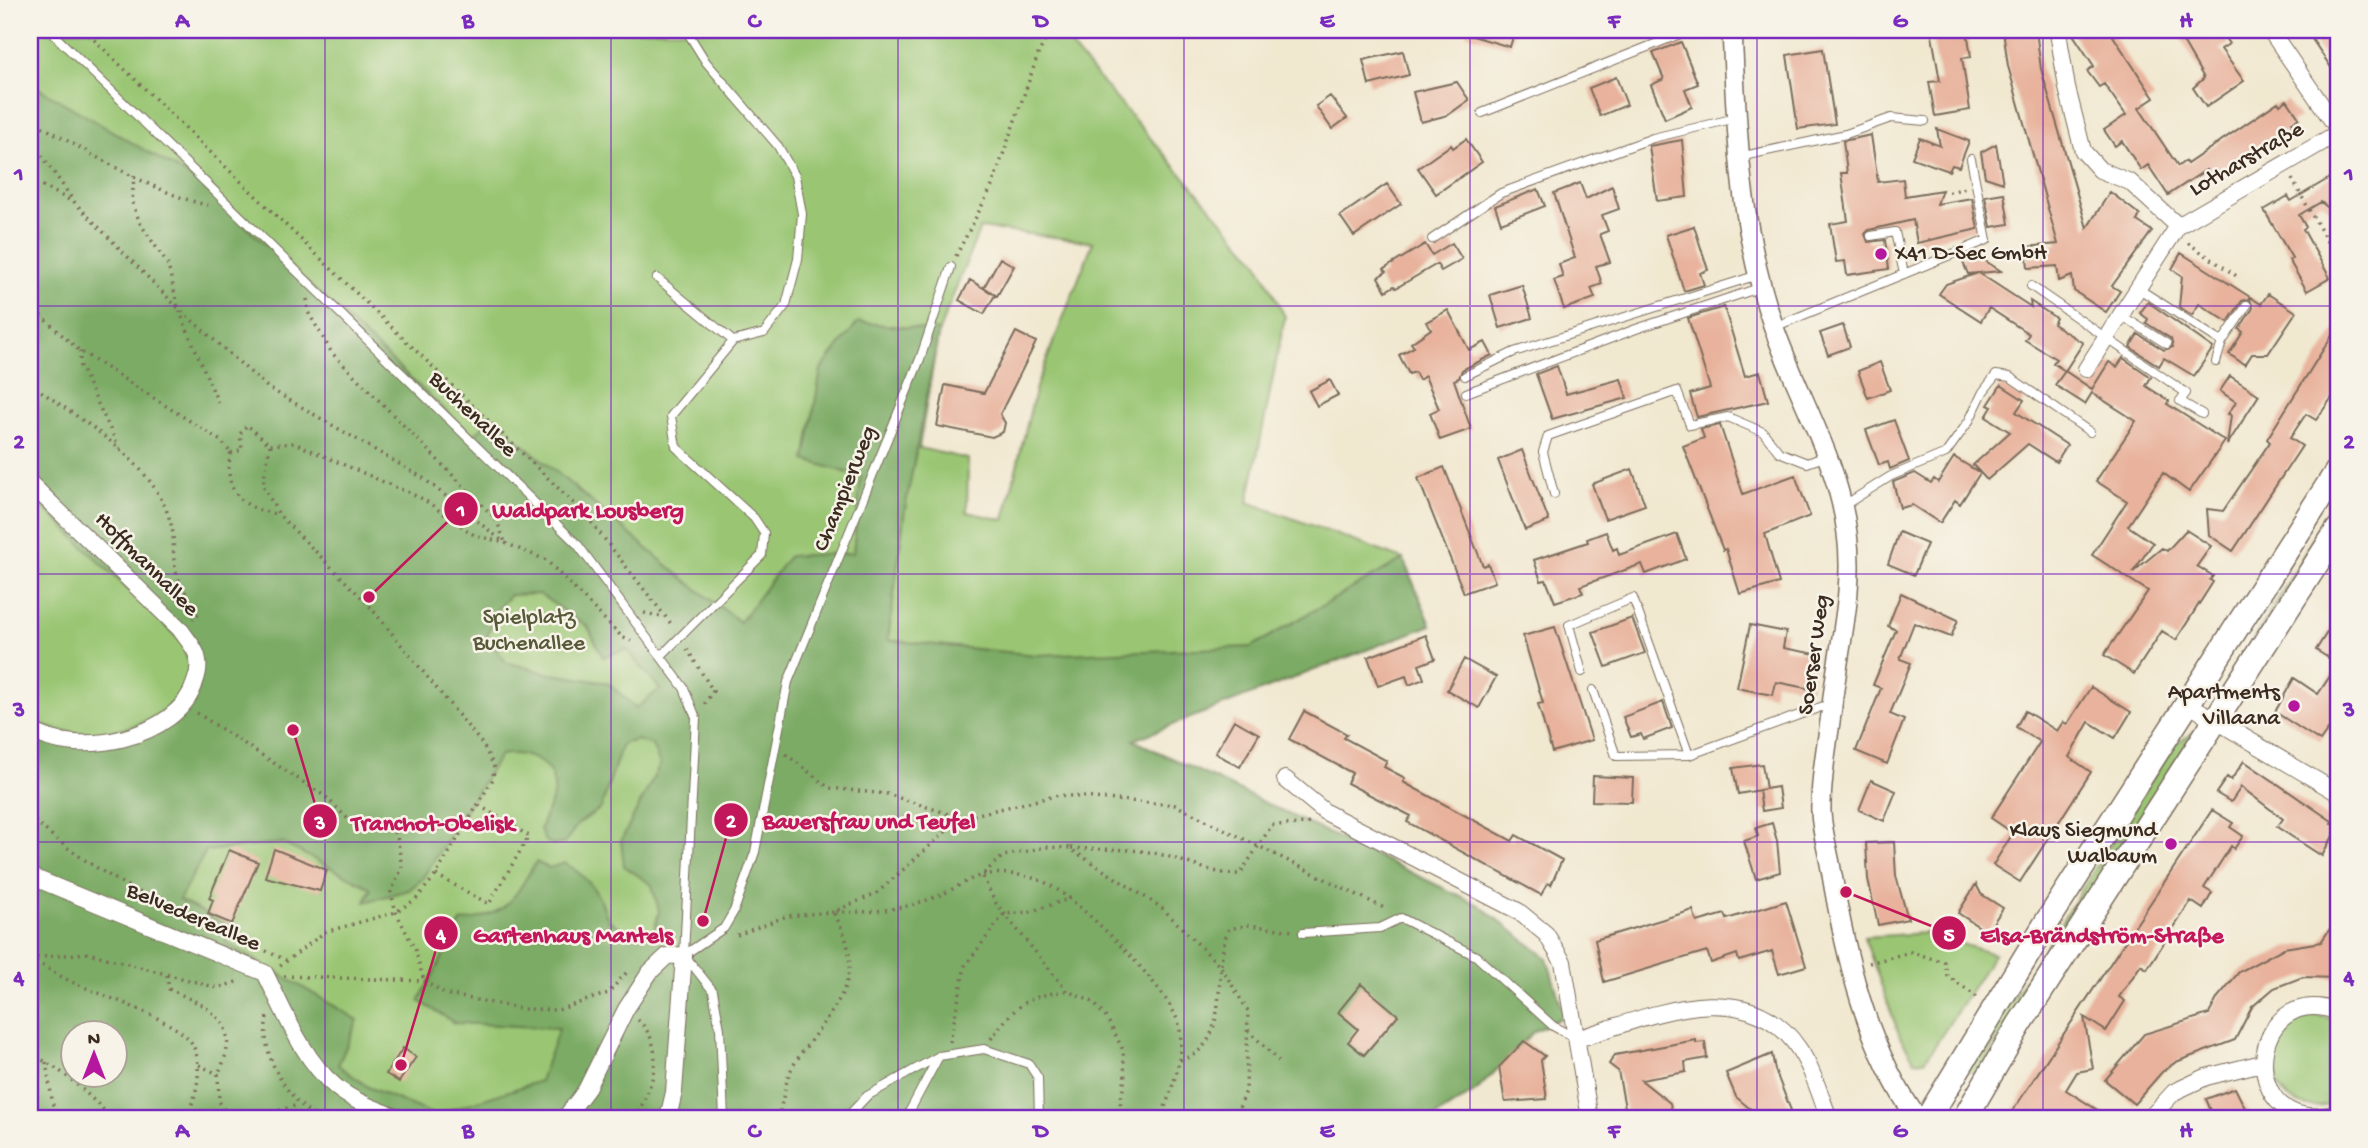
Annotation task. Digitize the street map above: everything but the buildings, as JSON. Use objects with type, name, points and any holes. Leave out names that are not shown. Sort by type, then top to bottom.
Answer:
[{"type":"main road","points":[[1928,1118],[1994,1007],[2338,470]]},
{"type":"main road","points":[[1965,1118],[2019,1025],[2338,530]]},
{"type":"street","name":"Soerser Weg","points":[[1732,30],[1736,118],[1747,233],[1774,327],[1827,456],[1843,506],[1848,535],[1849,603],[1832,704],[1821,813],[1851,970],[1896,1088],[1917,1118]]},
{"type":"street","points":[[2270,30],[2338,131]]},
{"type":"street","name":"Lotharstraße","points":[[2058,32],[2067,88],[2083,151],[2100,170],[2130,182],[2178,226]]},
{"type":"street","name":"Lotharstraße","points":[[2086,369],[2178,226],[2338,131]]},
{"type":"street","name":"Hoffmannallee","points":[[30,483],[180,629],[197,654],[198,670],[188,698]]},
{"type":"street","points":[[30,729],[38,734],[89,744],[136,736],[174,717],[188,698]]},
{"type":"street","points":[[2188,704],[2338,793]]},
{"type":"street","points":[[1285,779],[1325,812],[1518,911],[1546,934],[1563,962],[1590,1118]]},
{"type":"street","name":"Belvedereallee","points":[[30,876],[265,973],[277,1000],[311,1057],[336,1087],[364,1105],[399,1118]]},
{"type":"street","points":[[565,1118],[586,1090],[626,1009],[650,972],[667,956],[684,955],[674,1092],[668,1118]]},
{"type":"street","points":[[1577,1039],[1683,1007],[1730,1005],[1755,1012],[1774,1022],[1800,1049],[1829,1118]]},
{"type":"street","points":[[2338,1012],[2312,1008],[2282,1020],[2271,1032],[2262,1063],[2265,1081],[2274,1096],[2287,1108],[2303,1115],[2320,1117],[2338,1113]]},
{"type":"street","points":[[2150,1118],[2174,1092],[2206,1077],[2262,1063]]},
{"type":"lane","name":"Buchenallee","points":[[49,30],[578,545],[684,688],[696,718],[684,955]]},
{"type":"lane","points":[[661,656],[681,639],[762,555],[764,533],[754,518],[676,447],[671,416],[733,341],[764,333],[786,305],[798,259],[803,214],[795,176],[778,146],[706,62],[686,30]]},
{"type":"lane","points":[[1482,113],[1690,30]]},
{"type":"lane","points":[[1432,239],[1501,193],[1653,138],[1736,118]]},
{"type":"lane","points":[[1739,157],[1846,134],[1891,118],[1925,121]]},
{"type":"lane","points":[[1774,327],[1987,240],[1972,159]]},
{"type":"lane","points":[[1871,236],[1895,232],[1904,274]]},
{"type":"lane","name":"Champierweg","points":[[684,955],[724,928],[734,911],[755,852],[788,682],[920,359],[951,267]]},
{"type":"lane","points":[[657,278],[733,341]]},
{"type":"lane","points":[[1465,376],[1514,352],[1760,281]]},
{"type":"lane","points":[[1466,393],[1760,281]]},
{"type":"lane","points":[[2031,286],[2186,393],[2180,401],[2202,414]]},
{"type":"lane","points":[[2139,289],[2222,342]]},
{"type":"lane","points":[[2216,362],[2222,342],[2247,305]]},
{"type":"lane","points":[[2122,316],[2167,344]]},
{"type":"lane","points":[[1843,506],[1891,476],[1946,453],[1996,375],[2010,377],[2090,432]]},
{"type":"lane","points":[[1554,495],[1543,452],[1548,436],[1677,391],[1690,425],[1728,418],[1763,432],[1779,452],[1807,463],[1827,456]]},
{"type":"lane","points":[[1583,672],[1569,625],[1633,598],[1689,755]]},
{"type":"lane","points":[[1592,690],[1616,756],[1689,755],[1832,704]]},
{"type":"lane","points":[[1303,933],[1380,928],[1401,918],[1476,956],[1553,1026],[1577,1039]]},
{"type":"lane","points":[[684,955],[713,991],[720,1029],[723,1118]]},
{"type":"lane","points":[[846,1118],[867,1096],[939,1056],[984,1049],[1029,1064],[1038,1078],[1039,1118]]},
{"type":"lane","points":[[906,1118],[939,1056]]},
{"type":"path","points":[[84,30],[584,513],[650,594],[713,691]]},
{"type":"path","points":[[951,267],[992,186],[1039,52],[1051,30]]},
{"type":"path","points":[[30,121],[195,203],[217,207],[226,204]]},
{"type":"path","points":[[30,138],[75,203],[178,309],[267,387],[423,478],[505,543]]},
{"type":"path","points":[[2284,165],[2338,261]]},
{"type":"path","points":[[134,175],[132,202],[140,223],[168,265],[178,309],[219,405]]},
{"type":"path","points":[[30,179],[75,203]]},
{"type":"path","points":[[2193,248],[2238,277]]},
{"type":"path","points":[[30,306],[80,351],[221,441],[231,453]]},
{"type":"path","points":[[308,312],[332,353],[496,519],[505,543]]},
{"type":"path","points":[[80,351],[80,366],[120,450]]},
{"type":"path","points":[[30,383],[120,450],[152,483],[172,524],[175,568],[186,595],[200,613]]},
{"type":"path","points":[[231,453],[242,450],[240,434],[247,425],[270,445],[294,443],[423,499],[474,535],[505,543],[546,561],[622,637],[661,656]]},
{"type":"path","points":[[30,816],[49,834],[130,888],[287,961],[325,932],[396,912],[416,900],[436,875],[493,779],[494,766],[483,745],[367,603],[279,514],[262,485],[270,445]]},
{"type":"path","points":[[231,453],[226,473],[231,488],[257,512],[279,514]]},
{"type":"path","points":[[188,698],[326,797],[351,822],[365,830],[390,826],[397,836],[402,868],[391,892],[396,912],[415,950],[424,981]]},
{"type":"path","points":[[776,746],[828,788],[887,794],[961,818]]},
{"type":"path","points":[[833,912],[877,893],[961,818],[1059,795],[1175,805],[1261,845],[1401,918]]},
{"type":"path","points":[[436,875],[489,904],[529,836],[477,804]]},
{"type":"path","points":[[736,935],[787,916],[833,912],[889,912],[938,896],[982,875],[1003,856],[1046,847],[1152,853],[1185,861],[1221,875],[1240,874],[1272,825],[1307,824],[1325,812]]},
{"type":"path","points":[[1069,848],[1162,908],[1221,967],[1248,1011],[1246,1091],[1235,1118]]},
{"type":"path","points":[[982,875],[1026,876],[1048,884],[1071,898],[1160,991],[1179,1025],[1180,1060],[1161,1118]]},
{"type":"path","points":[[982,875],[1004,914],[1067,991],[1093,1002],[1108,1020],[1123,1050],[1125,1077],[1118,1118]]},
{"type":"path","points":[[950,1054],[952,1022],[965,966],[1004,914],[1030,912],[1071,898]]},
{"type":"path","points":[[778,1118],[792,1068],[827,1022],[848,984],[851,953],[845,931],[833,912]]},
{"type":"path","points":[[1180,1060],[1195,1056],[1210,1037],[1221,967],[1222,942],[1229,929],[1249,925],[1303,933]]},
{"type":"path","points":[[1884,958],[1911,952],[1944,962],[1948,976],[1994,1007]]},
{"type":"path","points":[[30,958],[88,953],[218,988],[245,979]]},
{"type":"path","points":[[30,958],[68,980],[167,1023],[191,1041],[199,1064],[191,1109],[184,1118]]},
{"type":"path","points":[[265,973],[295,977],[424,981],[445,994],[524,1009],[558,1010],[608,993]]},
{"type":"path","points":[[167,975],[169,989],[214,1010],[225,1030],[227,1055],[218,1074],[219,1101],[227,1115],[241,1118]]},
{"type":"path","points":[[984,1049],[1013,1009],[1040,995],[1067,991]]},
{"type":"path","points":[[277,1000],[266,1019],[268,1055],[298,1105],[317,1118]]},
{"type":"path","points":[[1248,1030],[1280,1062]]},
{"type":"path","points":[[30,1054],[46,1060],[76,1082],[111,1118]]},
{"type":"path","points":[[635,1118],[651,1089],[656,1058]]},
{"type":"path","points":[[46,1060],[55,1118]]},
{"type":"path","points":[[199,1064],[218,1074]]},
{"type":"path","points":[[252,1118],[298,1105]]},
{"type":"green space","name":"Spielplatz Buchenallee","points":[[30,30],[1061,30],[1060,34],[1257,261],[1285,317],[1248,502],[1403,559],[1431,625],[1133,740],[1479,905],[1547,958],[1564,1016],[1533,1032],[1477,1090],[1433,1118],[30,1118],[30,1096],[37,1078],[30,1074]],"holes":[[[980,228],[1093,242],[1036,387],[1004,520],[967,512],[968,459],[919,448],[939,331]]]},
{"type":"green space","points":[[30,83],[197,181],[473,436],[492,418],[675,572],[740,622],[789,556],[853,553],[861,477],[805,460],[821,369],[858,322],[939,331],[905,509],[888,640],[1036,655],[1251,647],[1403,559],[1431,625],[1133,740],[1479,905],[1547,958],[1564,1016],[1533,1032],[1477,1090],[1433,1118],[30,1118],[30,1096],[37,1078],[30,1074],[30,718],[49,727],[72,732],[97,733],[123,729],[147,721],[167,708],[182,690],[189,665],[182,642],[30,494]],"holes":[[[539,594],[588,627],[603,657],[626,649],[660,689],[636,708],[608,683],[546,673],[506,662],[487,637],[496,610],[510,595]],[[637,740],[652,745],[660,765],[621,841],[624,866],[652,885],[659,911],[654,931],[633,934],[608,920],[592,887],[581,874],[565,863],[549,868],[536,862],[508,904],[490,915],[461,922],[419,1001],[455,1023],[559,1028],[540,1081],[434,1115],[368,1087],[338,1065],[358,1020],[225,942],[241,932],[179,900],[206,851],[282,843],[371,888],[365,902],[409,890],[422,879],[500,755],[526,756],[535,759],[548,770],[554,792],[540,830],[545,841],[555,845],[564,843],[578,824],[601,808],[622,744]]]},
{"type":"green space","points":[[2338,490],[2338,512],[2226,684],[2297,567]]},
{"type":"green space","points":[[2194,732],[1976,1075],[1967,1070],[2174,745]]},
{"type":"green space","points":[[1926,933],[1994,954],[1925,1061],[1914,1060],[1900,1037],[1864,937]]},
{"type":"green space","points":[[2314,1015],[2338,1020],[2338,1102],[2315,1107],[2296,1102],[2282,1091],[2274,1075],[2272,1057],[2278,1039],[2291,1024]]},
{"type":"place","name":"X41 D-Sec GmbH","points":[[1881,254]]},
{"type":"place","name":"Waldpark Lousberg","points":[[369,597]]},
{"type":"place","name":"Apartments Villaana","points":[[2294,706]]},
{"type":"place","name":"Tranchot-Obelisk","points":[[293,730]]},
{"type":"place","name":"Klaus Siegmund Walbaum","points":[[2171,844]]},
{"type":"place","name":"Elsa-Brändström-Straße","points":[[1846,892]]},
{"type":"place","name":"Bauersfrau und Teufel","points":[[703,921]]},
{"type":"place","name":"Gartenhaus Mantels","points":[[401,1065]]}]
